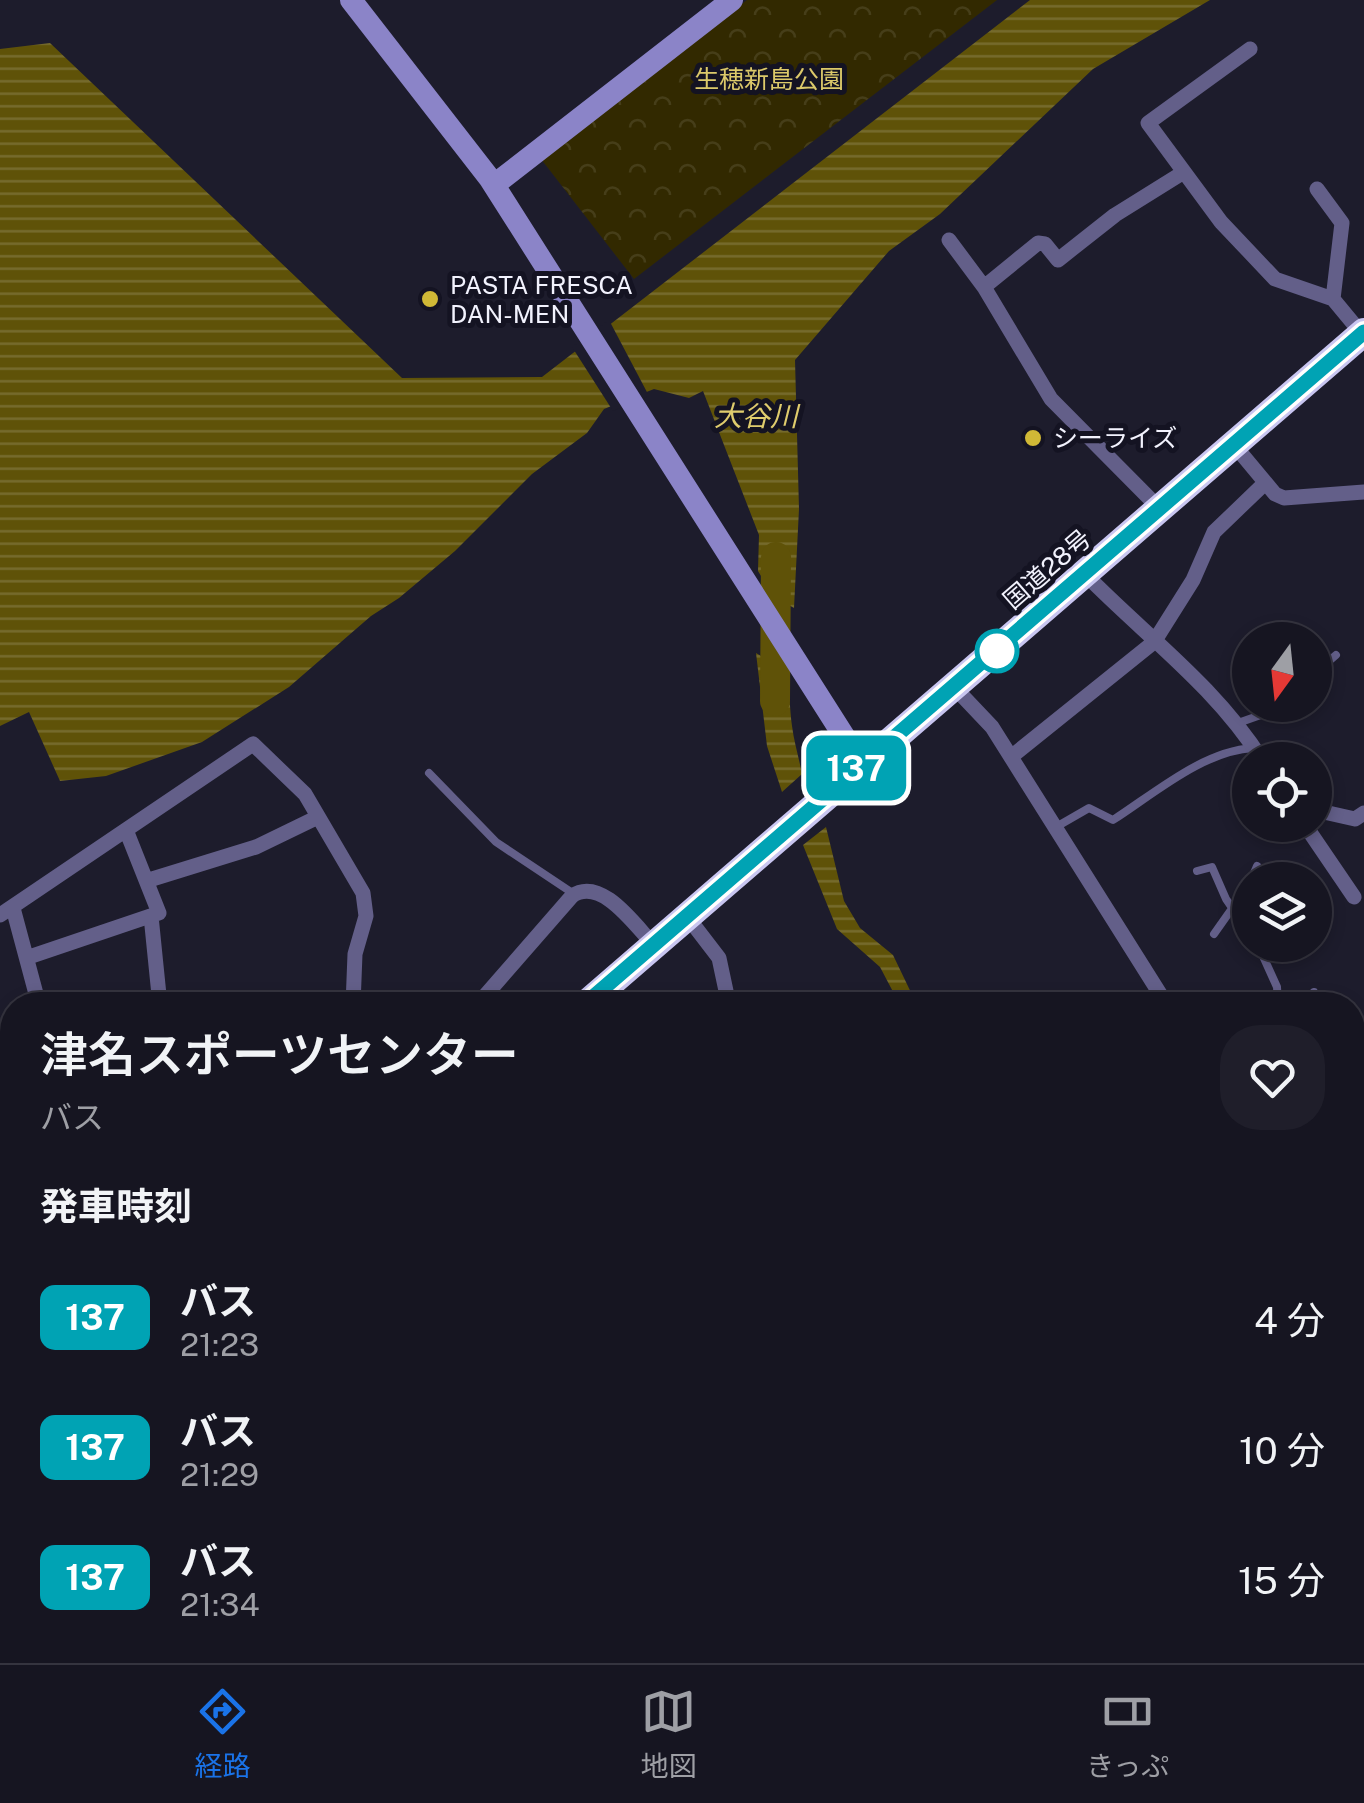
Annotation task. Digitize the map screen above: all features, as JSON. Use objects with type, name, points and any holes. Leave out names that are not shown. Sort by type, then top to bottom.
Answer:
[{"type":"highway","name":"国道28号","points":[[599,992],[1363,333]]},
{"type":"street","points":[[351,0],[494,184],[861,763]]},
{"type":"street","points":[[494,184],[732,0]]},
{"type":"street","points":[[1250,48],[1148,123],[1221,222],[1275,278],[1333,299],[1363,333]]},
{"type":"street","points":[[984,287],[1038,243],[1045,244],[1058,260],[1115,215],[1184,172]]},
{"type":"street","points":[[1317,189],[1342,223],[1333,299]]},
{"type":"street","points":[[949,240],[984,287],[1051,399],[1161,510]]},
{"type":"street","points":[[1235,446],[1275,494],[1295,500],[1364,492]]},
{"type":"street","points":[[1011,757],[1154,642],[1193,580],[1214,532],[1266,482]]},
{"type":"street","points":[[1086,575],[1210,690],[1250,742]]},
{"type":"street","points":[[955,688],[992,726],[1159,992]]},
{"type":"street","points":[[36,992],[29,957],[6,912],[253,744],[306,794],[366,904],[355,954],[354,992]]},
{"type":"street","points":[[1332,814],[1356,819],[1364,812]]},
{"type":"street","points":[[149,880],[256,848],[318,817]]},
{"type":"street","points":[[29,957],[159,914],[149,880],[126,830]]},
{"type":"street","points":[[1317,842],[1354,896]]},
{"type":"street","points":[[487,992],[574,894],[588,889],[599,892],[653,944]]},
{"type":"street","points":[[686,915],[718,958],[727,992]]},
{"type":"street","points":[[151,916],[159,992]]},
{"type":"lane","points":[[1332,658],[1336,655]]},
{"type":"lane","points":[[1238,724],[1243,722]]},
{"type":"lane","points":[[1056,826],[1088,808],[1113,820],[1192,768],[1232,749]]},
{"type":"lane","points":[[429,773],[496,842],[574,894]]},
{"type":"lane","points":[[1197,870],[1212,868],[1232,908],[1214,934]]},
{"type":"lane","points":[[1265,962],[1274,992]]},
{"type":"green space","name":"生穂新島公園","points":[[747,0],[997,0],[634,279],[541,159]]},
{"type":"water","points":[[1030,0],[1210,0],[1093,69],[940,214],[889,251],[795,360],[799,509],[794,608],[773,596],[758,571],[759,535],[703,391],[689,398],[654,389],[604,409],[587,433],[532,474],[455,551],[399,598],[371,616],[289,687],[202,742],[106,776],[60,781],[29,712],[0,726],[0,49],[50,43],[402,378],[542,377]]},
{"type":"water","points":[[756,653],[777,668],[789,691],[802,774],[782,792],[767,746]]},
{"type":"water","points":[[826,827],[844,901],[860,928],[893,955],[911,992],[893,992],[880,967],[837,929],[803,845]]},
{"type":"pier","points":[[609,320],[649,396],[613,411],[572,347]]},
{"type":"waterway","name":"大谷川","points":[[775,701],[776,557]]},
{"type":"bus line","name":"137","points":[[599,992],[1364,332]]},
{"type":"place","name":"PASTA FRESCA DAN-MEN","points":[[430,299]]},
{"type":"place","name":"シーライズ","points":[[1033,438]]}]
